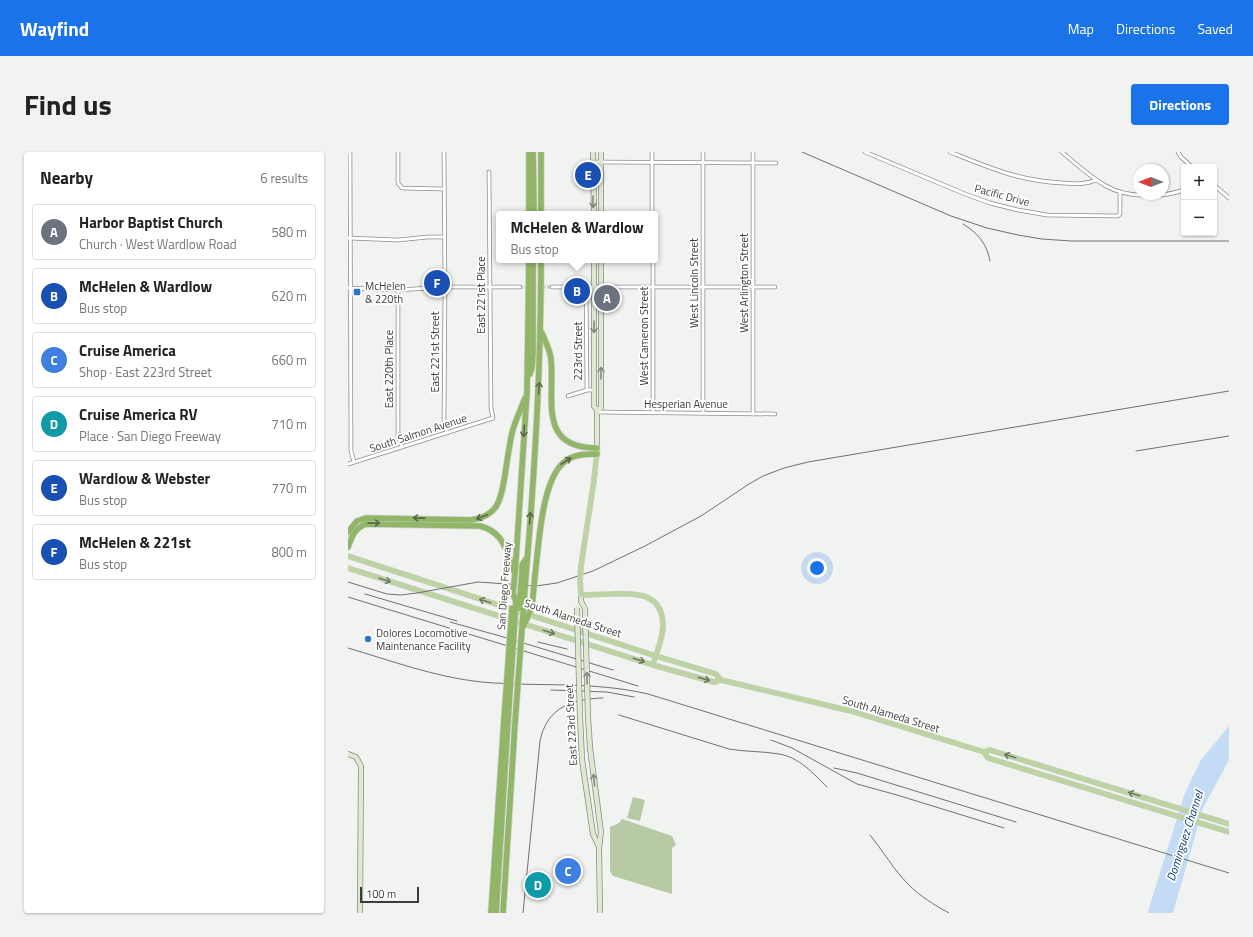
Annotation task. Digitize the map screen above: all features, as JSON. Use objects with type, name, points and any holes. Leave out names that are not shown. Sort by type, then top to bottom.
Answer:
[{"type":"highway","points":[[529,152],[529,211]]},
{"type":"highway","points":[[535,152],[535,211]]},
{"type":"highway","points":[[541,152],[541,211]]},
{"type":"highway","name":"San Diego Freeway","points":[[503,913],[516,602],[513,593],[528,380],[529,263]]},
{"type":"highway","points":[[528,380],[532,367],[535,263]]},
{"type":"highway","points":[[535,263],[536,330],[540,342]]},
{"type":"highway","name":"San Diego Freeway","points":[[491,913],[510,721],[522,631],[524,574],[527,557],[537,409],[541,329],[541,263]]},
{"type":"highway","points":[[541,329],[551,358],[552,415],[555,426],[564,440],[581,447],[597,451]]},
{"type":"highway","points":[[348,532],[357,521],[372,517],[472,520],[482,518],[491,512],[496,507],[502,496],[512,432],[527,392]]},
{"type":"highway","points":[[522,631],[532,607],[544,508],[549,486],[555,472],[563,463],[570,458],[597,451]]},
{"type":"highway","points":[[348,547],[352,536],[358,528],[366,524],[480,526],[492,530],[500,537],[514,574]]},
{"type":"highway","points":[[497,913],[510,721],[524,574]]},
{"type":"main road","points":[[593,152],[594,211]]},
{"type":"main road","points":[[601,152],[601,211]]},
{"type":"main road","points":[[594,263],[594,406],[597,411],[601,408],[601,263]]},
{"type":"main road","name":"East 223rd Street","points":[[597,411],[597,451],[580,580],[581,601],[585,609],[590,748],[601,832],[599,848],[600,913]]},
{"type":"main road","name":"South Alameda Street","points":[[348,556],[716,674],[721,680]]},
{"type":"main road","name":"South Alameda Street","points":[[348,568],[653,665],[714,682],[721,680],[852,712],[984,752],[990,750],[1229,824]]},
{"type":"main road","points":[[581,595],[629,593],[642,594],[653,600],[661,610],[663,627],[653,665]]},
{"type":"main road","name":"East 223rd Street","points":[[581,601],[577,608],[582,760],[593,834],[599,848]]},
{"type":"main road","name":"South Alameda Street","points":[[984,752],[988,758],[1229,832]]},
{"type":"main road","points":[[348,754],[356,757],[361,766],[360,913]]},
{"type":"street","points":[[350,152],[349,289],[351,451],[354,462]]},
{"type":"street","points":[[398,152],[398,183],[402,188],[443,189]]},
{"type":"street","name":"East 221st Street","points":[[444,152],[444,421],[447,433]]},
{"type":"street","points":[[652,152],[652,211]]},
{"type":"street","name":"West Lincoln Street","points":[[702,413],[703,152]]},
{"type":"street","name":"West Arlington Street","points":[[753,152],[753,414]]},
{"type":"street","name":"Pacific Drive","points":[[865,152],[990,203],[1047,215],[1118,216],[1120,214],[1120,192]]},
{"type":"street","points":[[950,152],[1020,178],[1078,184],[1090,183],[1096,180]]},
{"type":"street","points":[[1062,152],[1096,180],[1120,192],[1150,197],[1175,194],[1181,191]]},
{"type":"street","points":[[1178,152],[1180,157],[1188,164]]},
{"type":"street","points":[[593,162],[776,163]]},
{"type":"street","name":"East 221st Place","points":[[489,172],[491,408],[493,418]]},
{"type":"street","points":[[1217,188],[1229,198]]},
{"type":"street","points":[[349,238],[398,240],[444,237]]},
{"type":"street","name":"West Cameron Street","points":[[653,263],[653,413]]},
{"type":"street","points":[[349,289],[398,290],[445,287],[520,288]]},
{"type":"street","points":[[552,287],[775,288]]},
{"type":"street","name":"223rd Street","points":[[586,287],[587,390]]},
{"type":"street","name":"East 220th Place","points":[[398,290],[398,436],[402,447]]},
{"type":"street","points":[[568,396],[587,390],[594,390]]},
{"type":"street","name":"Hesperian Avenue","points":[[597,411],[775,414]]},
{"type":"street","name":"South Salmon Avenue","points":[[348,464],[493,418]]},
{"type":"green space","points":[[633,797],[645,800],[640,821],[627,818]]},
{"type":"green space","points":[[622,819],[672,836],[676,845],[672,848],[672,894],[613,876],[610,871],[610,827],[619,823]]},
{"type":"water","name":"Dominguez Channel","points":[[1229,726],[1229,760],[1203,808],[1173,913],[1148,913],[1184,796],[1201,760]]},
{"type":"tunnel","points":[[520,287],[552,287]]},
{"type":"railway","points":[[802,152],[951,216],[987,228],[1018,235],[1042,239],[1071,241],[1229,241]]},
{"type":"railway","points":[[963,224],[973,231],[984,244],[990,261]]},
{"type":"railway","points":[[348,582],[387,594],[401,595],[478,582],[536,586],[557,583],[593,571],[645,546],[701,516],[763,476],[784,468],[808,462],[1229,391]]},
{"type":"railway","points":[[1136,451],[1229,436]]},
{"type":"railway","points":[[365,594],[457,621]]},
{"type":"railway","points":[[348,597],[638,686]]},
{"type":"railway","points":[[450,622],[613,670]]},
{"type":"railway","points":[[538,642],[567,649]]},
{"type":"railway","points":[[348,648],[414,668],[464,680],[607,687],[648,694],[1229,873]]},
{"type":"railway","points":[[551,690],[607,692],[634,697]]},
{"type":"railway","points":[[523,913],[540,741],[543,729],[548,720],[562,707],[581,700],[603,698]]},
{"type":"railway","points":[[619,715],[729,749],[773,753],[786,756],[800,762],[827,787]]},
{"type":"railway","points":[[771,740],[792,748],[857,784],[1004,828]]},
{"type":"railway","points":[[834,768],[857,773],[1016,822]]},
{"type":"railway","points":[[870,835],[908,884],[927,900],[949,913]]},
{"type":"place","name":"Wardlow & Webster","points":[[588,175]]},
{"type":"place","name":"McHelen & 221st","points":[[437,283]]},
{"type":"place","name":"McHelen & Wardlow","points":[[577,291]]},
{"type":"place","name":"McHelen & 220th","points":[[357,292]]},
{"type":"place","name":"Harbor Baptist Church","points":[[607,298]]},
{"type":"place","name":"Dolores Locomotive Maintenance Facility","points":[[368,639]]},
{"type":"place","name":"Cruise America","points":[[568,871]]},
{"type":"place","name":"Cruise America RV","points":[[538,885]]}]
